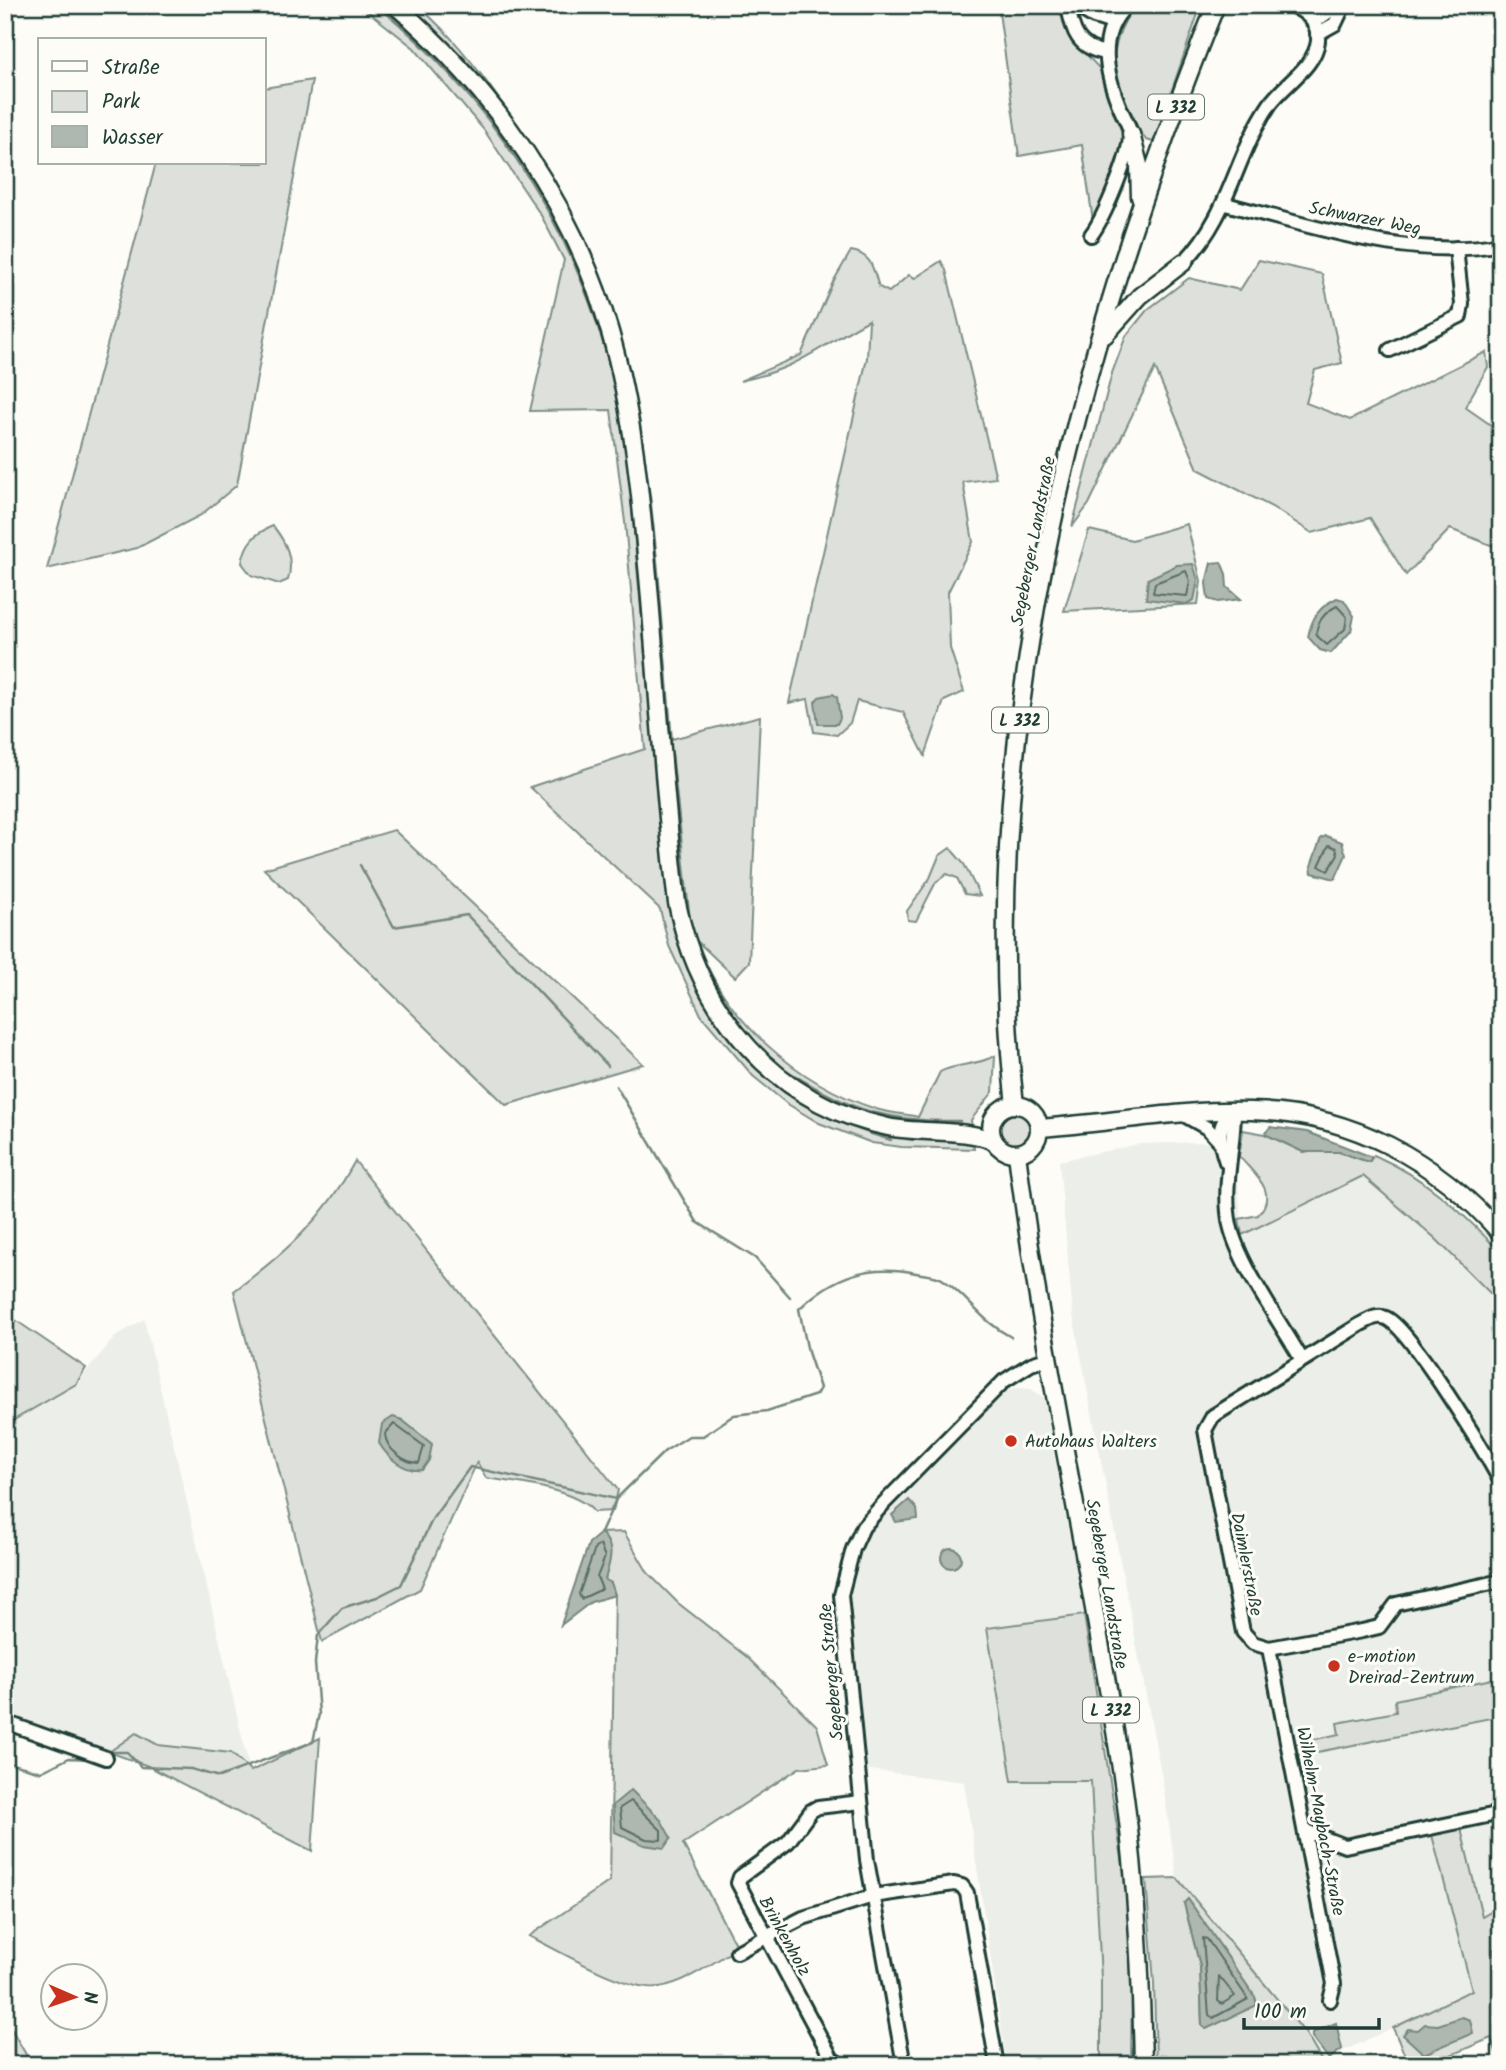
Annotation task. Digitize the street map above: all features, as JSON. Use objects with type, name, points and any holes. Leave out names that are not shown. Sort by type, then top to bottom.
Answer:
[{"type":"main road","points":[[395,5],[471,79],[526,153],[577,243],[609,329],[627,402],[640,489],[677,903],[699,976],[720,1014],[750,1051],[803,1093],[845,1114],[885,1127],[994,1141],[1004,1151],[1017,1154],[1035,1144],[1040,1128],[1031,1111],[1015,1105],[1002,1109],[993,1120],[980,1126],[944,1133]]},
{"type":"main road","name":"Segeberger Landstraße","points":[[1015,1105],[1010,1063],[1007,956],[1014,765],[1042,581],[1073,439],[1099,342],[1140,209],[1185,80],[1216,5]]},
{"type":"main road","points":[[1131,134],[1139,164],[1140,209]]},
{"type":"main road","points":[[1099,342],[1140,296],[1184,262]]},
{"type":"main road","points":[[1040,1128],[1234,1111],[1307,1117],[1374,1138],[1438,1175],[1464,1194],[1501,1234]]},
{"type":"main road","points":[[993,1120],[994,1141]]},
{"type":"main road","name":"Segeberger Landstraße","points":[[1017,1154],[1046,1359],[1122,1770],[1135,1880],[1143,2065]]},
{"type":"street","points":[[1068,5],[1076,37],[1083,46],[1106,53]]},
{"type":"street","points":[[1074,5],[1094,17],[1113,23]]},
{"type":"street","points":[[1091,235],[1111,198],[1131,134],[1115,96],[1106,53],[1113,23],[1127,5]]},
{"type":"street","points":[[1291,5],[1302,10],[1316,28]]},
{"type":"street","points":[[1184,262],[1207,238],[1271,103],[1311,58],[1316,28],[1338,5]]},
{"type":"street","points":[[1316,28],[1335,24],[1344,5]]},
{"type":"street","name":"Schwarzer Weg","points":[[1225,204],[1404,247],[1456,248],[1501,244]]},
{"type":"street","points":[[1390,350],[1460,316],[1462,304],[1456,248]]},
{"type":"street","points":[[1227,1166],[1220,1125],[1234,1111]]},
{"type":"street","points":[[1234,1111],[1227,1166],[1229,1216],[1236,1243],[1302,1360]]},
{"type":"street","points":[[1184,1115],[1207,1128],[1221,1143]]},
{"type":"street","name":"Daimlerstraße","points":[[1269,1648],[1253,1643],[1243,1632],[1205,1430],[1213,1416],[1376,1317],[1389,1319],[1453,1402],[1501,1482]]},
{"type":"street","name":"Segeberger Straße","points":[[904,2065],[873,1896],[841,1595],[852,1549],[863,1527],[985,1399],[1013,1375],[1046,1359]]},
{"type":"street","points":[[1269,1648],[1379,1627],[1396,1604],[1501,1581]]},
{"type":"street","name":"Wilhelm-Maybach-Straße","points":[[1269,1648],[1334,1984],[1331,2000]]},
{"type":"street","points":[[5,1722],[106,1758]]},
{"type":"street","name":"Brinkenholz","points":[[841,2065],[832,2059],[740,1890],[740,1877],[788,1842],[811,1811],[818,1807],[861,1802]]},
{"type":"street","points":[[1306,1831],[1345,1846],[1501,1812]]},
{"type":"street","points":[[737,1952],[789,1923],[873,1896],[954,1884],[962,1886],[967,1893],[997,2065]]},
{"type":"street","points":[[896,2065],[904,2065]]},
{"type":"shaded area","points":[[1240,1141],[1237,1168],[1242,1234],[1363,1176],[1435,1238],[1501,1304],[1501,1677],[1395,1700],[1396,1712],[1337,1723],[1339,1734],[1294,1744],[1297,1756],[1501,1716],[1501,1905],[1482,1917],[1473,1990],[1322,2061],[1306,2034],[1177,1878],[1162,1778],[1073,1315],[1059,1161],[1139,1144]]},
{"type":"shaded area","points":[[144,1319],[250,1771],[230,1753],[158,1745],[136,1733],[109,1752],[5,1720],[5,1425],[76,1384],[115,1337]]},
{"type":"shaded area","points":[[1015,1388],[1031,1389],[1044,1398],[1084,1615],[988,1628],[1091,1781],[1101,1979],[1101,2065],[1007,2065],[964,1782],[863,1769],[842,1601],[864,1528],[996,1395]]},
{"type":"green space","points":[[360,5],[417,5],[446,32],[484,78],[538,156],[566,202],[590,250],[611,308],[628,368],[640,429],[656,553],[672,739],[760,716],[749,962],[735,977],[698,942],[710,971],[745,1023],[792,1066],[847,1098],[886,1112],[918,1117],[940,1072],[995,1056],[993,1092],[971,1120],[974,1149],[901,1147],[872,1143],[819,1123],[786,1103],[753,1076],[701,1015],[669,946],[660,909],[530,787],[645,749],[625,522],[611,410],[530,411],[564,260],[542,217],[484,130],[414,48]]},
{"type":"green space","points":[[998,5],[1062,5],[1073,40],[1099,68],[1109,86],[1125,135],[1094,228],[1082,145],[1019,156]]},
{"type":"green space","points":[[1136,5],[1201,5],[1154,142],[1146,140],[1134,124],[1118,90],[1115,73],[1114,56],[1118,39]]},
{"type":"green space","points":[[312,80],[237,485],[201,515],[137,548],[47,569],[156,164],[266,164],[266,88]]},
{"type":"green space","points":[[851,251],[868,259],[879,287],[889,292],[909,275],[915,278],[941,261],[946,270],[996,478],[963,482],[973,542],[948,592],[950,648],[964,692],[944,701],[925,756],[903,712],[857,701],[850,723],[837,735],[814,732],[808,699],[789,703],[867,358],[869,320],[794,363],[740,381],[801,355],[833,282]]},
{"type":"green space","points":[[1259,260],[1322,274],[1342,363],[1315,370],[1306,403],[1350,420],[1486,352],[1488,367],[1465,407],[1501,432],[1501,549],[1450,529],[1406,575],[1370,518],[1312,533],[1272,507],[1198,469],[1155,368],[1089,504],[1072,527],[1112,373],[1126,336],[1147,310],[1189,278],[1240,290]]},
{"type":"green space","points":[[1187,524],[1201,581],[1198,604],[1064,611],[1089,530],[1132,540]]},
{"type":"green space","points":[[273,526],[282,538],[290,565],[288,580],[279,584],[251,575],[242,563],[252,540]]},
{"type":"green space","points":[[394,830],[643,1064],[506,1105],[264,869]]},
{"type":"green space","points":[[950,848],[964,864],[980,896],[965,894],[957,878],[947,874],[936,882],[916,921],[908,920],[907,911],[930,878],[939,856]]},
{"type":"green space","points":[[1016,1111],[1029,1116],[1034,1129],[1029,1142],[1016,1147],[1003,1142],[998,1129],[1003,1116]]},
{"type":"green space","points":[[1243,1130],[1265,1134],[1303,1152],[1339,1152],[1369,1162],[1374,1155],[1427,1185],[1472,1223],[1501,1253],[1501,1304],[1435,1238],[1363,1176],[1242,1235],[1239,1219],[1258,1215],[1266,1198],[1262,1183],[1239,1156]]},
{"type":"green space","points":[[355,1161],[618,1490],[613,1511],[594,1512],[585,1504],[559,1492],[486,1478],[477,1462],[420,1589],[322,1642],[234,1291],[270,1263],[317,1218]]},
{"type":"green space","points":[[5,1313],[86,1368],[76,1384],[5,1425]]},
{"type":"green space","points":[[624,1532],[648,1573],[678,1603],[747,1657],[817,1726],[828,1765],[799,1768],[683,1844],[737,1948],[689,1977],[659,1987],[645,1987],[612,1977],[529,1936],[610,1881],[615,1595],[611,1583],[605,1580],[609,1550],[601,1533]]},
{"type":"green space","points":[[1084,1615],[1126,1884],[1132,1986],[1131,2065],[1101,2065],[1101,1979],[1091,1781],[1012,1781],[987,1628]]},
{"type":"green space","points":[[1501,1677],[1501,1716],[1297,1756],[1294,1744],[1339,1734],[1337,1723],[1396,1712],[1395,1700]]},
{"type":"green space","points":[[136,1733],[158,1745],[231,1753],[251,1771],[320,1738],[312,1851],[148,1766],[109,1752]]},
{"type":"green space","points":[[1461,1829],[1482,1916],[1501,1905],[1501,1945],[1493,1950],[1501,1978],[1501,2065],[1491,2038],[1427,2065],[1409,2065],[1393,2028],[1472,1990],[1432,1835]]},
{"type":"green space","points":[[1177,1878],[1306,2034],[1324,2065],[1156,2065],[1154,1983],[1146,1879]],"holes":[[[1188,1899],[1255,1997],[1257,2005],[1202,2025],[1200,1966],[1184,1903]]]},
{"type":"green space","points":[[5,2018],[32,2065],[5,2065]]},
{"type":"water","points":[[1221,562],[1227,587],[1241,599],[1218,602],[1208,599],[1206,583],[1211,563]]},
{"type":"water","points":[[1193,564],[1198,580],[1194,600],[1186,604],[1146,599],[1148,579],[1177,565]]},
{"type":"water","points":[[1337,598],[1344,600],[1354,616],[1351,631],[1331,653],[1320,650],[1308,637],[1317,613]]},
{"type":"water","points":[[833,694],[837,697],[840,718],[837,724],[818,724],[815,702],[819,697]]},
{"type":"water","points":[[1326,836],[1342,842],[1346,855],[1335,879],[1312,873],[1311,866],[1321,838]]},
{"type":"water","points":[[1270,1127],[1307,1132],[1372,1157],[1369,1162],[1339,1152],[1303,1152],[1265,1134]]},
{"type":"water","points":[[393,1417],[402,1420],[432,1444],[429,1460],[422,1470],[409,1469],[397,1462],[379,1443],[382,1424]]},
{"type":"water","points":[[909,1500],[917,1509],[918,1519],[896,1522],[892,1515]]},
{"type":"water","points":[[601,1533],[610,1550],[605,1580],[611,1583],[615,1595],[591,1602],[561,1625],[589,1543]]},
{"type":"water","points":[[947,1548],[955,1548],[961,1558],[955,1568],[947,1568],[941,1562],[941,1554]]},
{"type":"water","points":[[631,1790],[661,1820],[671,1838],[664,1848],[644,1845],[615,1832],[613,1805]]},
{"type":"water","points":[[1188,1899],[1255,1997],[1257,2005],[1206,2029],[1202,2026],[1200,1966],[1184,1903]]},
{"type":"water","points":[[1462,2017],[1470,2020],[1473,2033],[1424,2054],[1403,2035],[1408,2029],[1418,2030],[1425,2024],[1438,2025]]},
{"type":"water","points":[[1336,2023],[1342,2049],[1329,2059],[1312,2037],[1312,2033]]},
{"type":"waterway","points":[[377,5],[421,45],[461,87],[498,133],[531,181],[559,232],[583,285],[603,341],[617,398]]},
{"type":"waterway","points":[[619,408],[629,472],[652,730]]},
{"type":"waterway","points":[[637,413],[655,552],[671,741]]},
{"type":"waterway","points":[[653,743],[654,755]]},
{"type":"waterway","points":[[672,754],[690,923]]},
{"type":"waterway","points":[[662,842],[672,920]]},
{"type":"waterway","points":[[360,865],[394,927],[467,915],[608,1066]]},
{"type":"waterway","points":[[676,933],[690,973],[708,1008],[729,1039],[754,1066],[783,1090],[815,1110],[851,1127],[891,1140]]},
{"type":"waterway","points":[[777,1064],[822,1092],[863,1109],[907,1119],[960,1121]]},
{"type":"waterway","points":[[616,1086],[697,1222],[755,1258],[790,1297]]},
{"type":"waterway","points":[[601,1533],[616,1499],[665,1451],[689,1436],[703,1436],[734,1415],[767,1411],[816,1395],[820,1388],[808,1352],[799,1309],[839,1280],[867,1271],[883,1270],[936,1277],[951,1286],[991,1324],[1011,1337]]},
{"type":"waterway","points":[[111,1752],[127,1752],[141,1767],[191,1769],[219,1777],[313,1742],[319,1714],[315,1663],[318,1635],[342,1608],[377,1597],[401,1585],[433,1518],[470,1467],[616,1499]]},
{"type":"waterway","points":[[5,1762],[41,1772],[69,1758],[92,1759]]},
{"type":"place","name":"Autohaus Walters","points":[[1011,1441]]},
{"type":"place","name":"e-motion Dreirad-Zentrum","points":[[1334,1666]]}]
